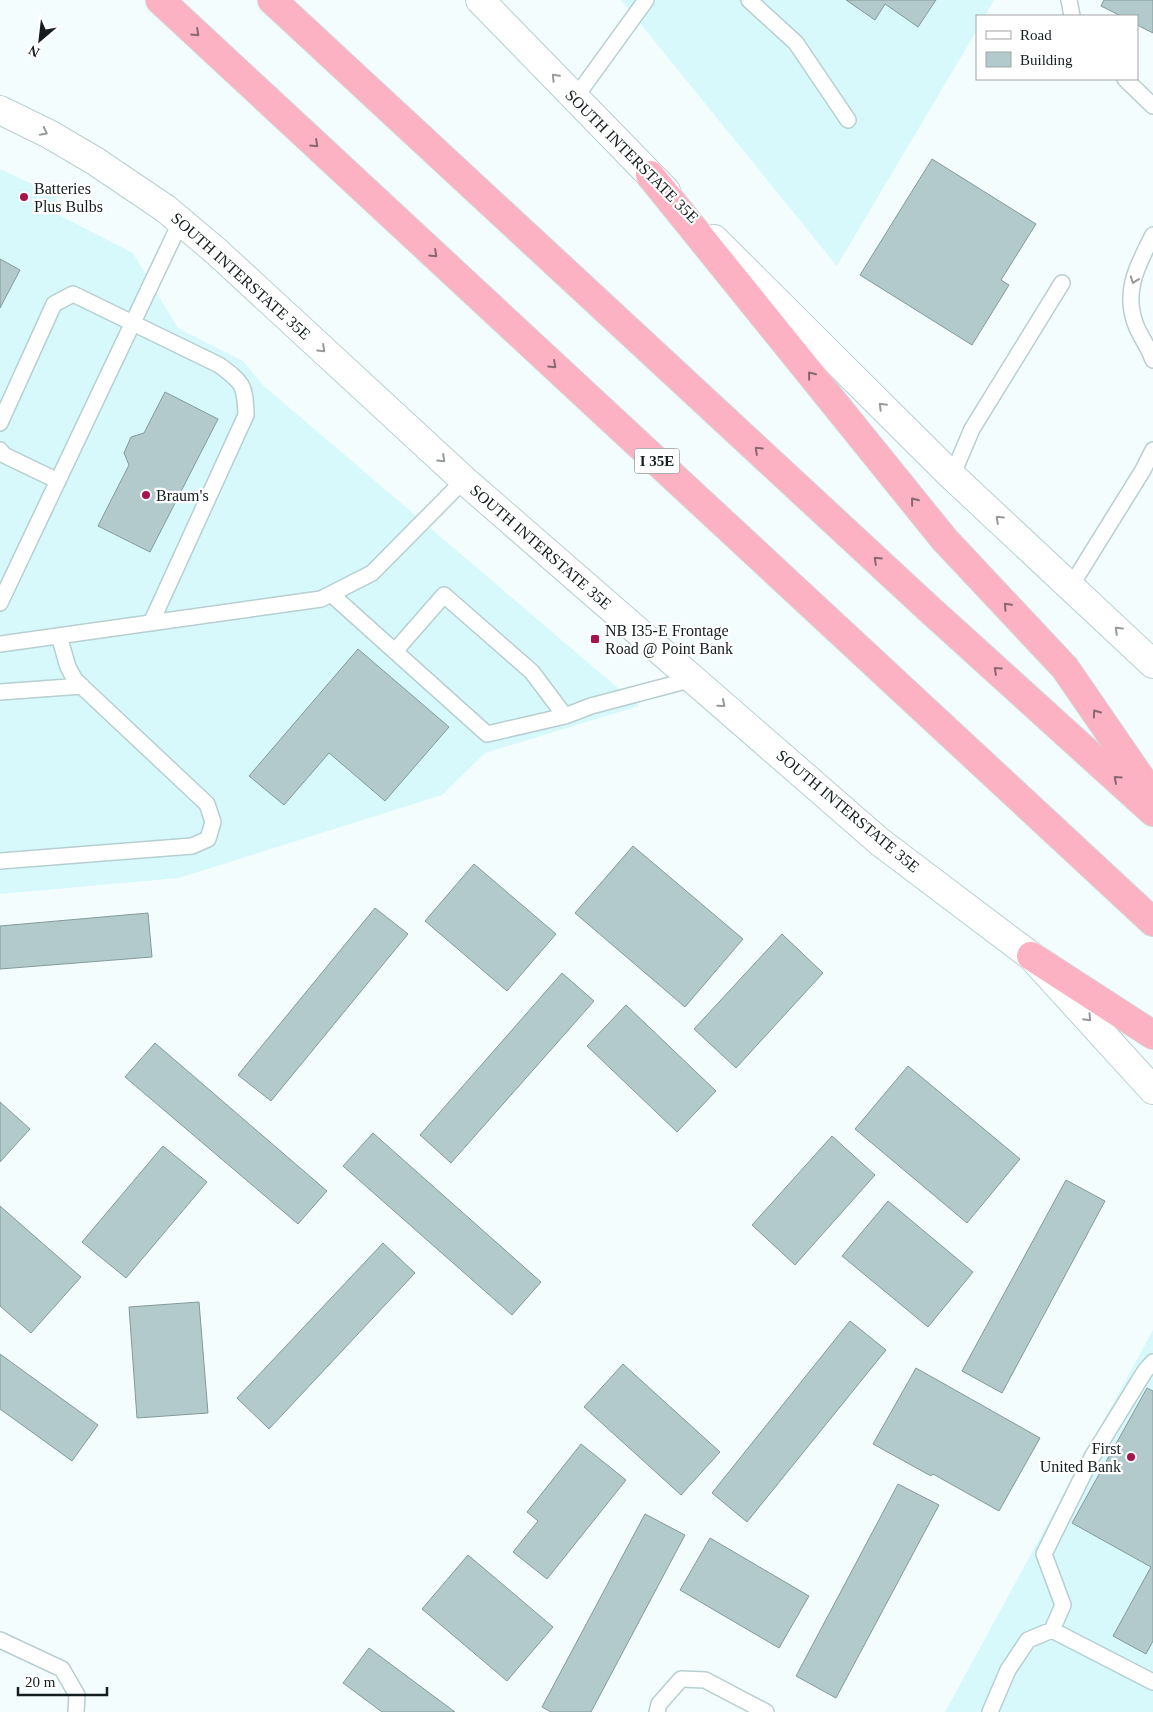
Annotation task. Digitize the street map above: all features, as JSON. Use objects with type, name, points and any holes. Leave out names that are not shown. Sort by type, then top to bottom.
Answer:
[{"type":"highway","name":"I 35E","points":[[160,0],[1153,922]]},
{"type":"highway","points":[[272,0],[921,601],[1153,812]]},
{"type":"highway","points":[[650,175],[944,539],[1065,668],[1153,796]]},
{"type":"highway","points":[[1031,956],[1153,1035]]},
{"type":"main road","name":"SOUTH INTERSTATE 35E","points":[[480,0],[650,175],[952,476],[1153,664]]},
{"type":"main road","name":"SOUTH INTERSTATE 35E","points":[[0,110],[49,134],[95,160],[166,208],[218,252],[464,480],[880,842],[1031,956],[1153,1090]]},
{"type":"lane","points":[[575,98],[646,0]]},
{"type":"lane","points":[[749,0],[796,43],[848,120]]},
{"type":"lane","points":[[1069,0],[1072,15]]},
{"type":"lane","points":[[1126,80],[1153,106]]},
{"type":"lane","points":[[0,603],[181,221]]},
{"type":"lane","points":[[1152,355],[1137,328],[1131,306],[1131,287],[1143,254],[1153,235]]},
{"type":"lane","points":[[952,476],[972,430],[1062,283]]},
{"type":"lane","points":[[0,423],[54,304],[72,294],[219,365],[238,380],[246,394],[246,415],[151,623]]},
{"type":"lane","points":[[0,450],[4,455],[58,481]]},
{"type":"lane","points":[[1070,586],[1148,474],[1153,450]]},
{"type":"lane","points":[[0,644],[321,599],[372,573],[464,480]]},
{"type":"lane","points":[[331,594],[487,734],[565,716],[590,706],[693,679]]},
{"type":"lane","points":[[395,651],[444,595],[532,672],[565,716]]},
{"type":"lane","points":[[0,861],[192,846],[208,839],[213,822],[207,804],[75,680],[68,666],[59,636]]},
{"type":"lane","points":[[0,692],[82,686]]},
{"type":"lane","points":[[990,1712],[1008,1670],[1028,1640],[1052,1630],[1063,1605],[1044,1554],[1092,1458],[1145,1371],[1153,1362]]},
{"type":"lane","points":[[1052,1630],[1153,1682]]},
{"type":"lane","points":[[0,1640],[62,1669],[77,1696],[76,1712]]},
{"type":"lane","points":[[657,1712],[660,1704],[680,1679],[705,1680],[766,1712]]},
{"type":"shaded area","points":[[621,0],[994,0],[986,15],[976,15],[976,32],[837,266]]},
{"type":"shaded area","points":[[0,169],[58,196],[51,211],[133,253],[178,328],[243,361],[264,386],[639,706],[485,753],[442,795],[179,878],[0,894]]},
{"type":"shaded area","points":[[1153,1330],[1153,1712],[945,1712]]},
{"type":"building","points":[[846,0],[936,0],[918,27],[885,4],[875,20]]},
{"type":"building","points":[[1104,0],[1153,0],[1153,33],[1138,26],[1138,15],[1119,15],[1101,6]]},
{"type":"building","points":[[932,159],[1036,224],[1001,280],[1009,285],[972,345],[860,275]]},
{"type":"building","points":[[0,259],[20,270],[0,308]]},
{"type":"building","name":"Braum's","points":[[165,392],[218,419],[150,552],[98,526],[129,465],[124,453],[131,437],[144,433]]},
{"type":"building","points":[[358,649],[449,727],[385,801],[329,753],[284,805],[249,776]]},
{"type":"building","points":[[633,846],[743,939],[685,1007],[575,913]]},
{"type":"building","points":[[474,864],[556,934],[507,991],[425,921]]},
{"type":"building","points":[[375,908],[408,934],[271,1101],[238,1075]]},
{"type":"building","points":[[148,913],[152,957],[0,969],[0,926]]},
{"type":"building","points":[[782,934],[823,973],[736,1068],[694,1029]]},
{"type":"building","points":[[562,973],[594,1001],[451,1163],[420,1135]]},
{"type":"building","points":[[626,1005],[716,1091],[677,1132],[587,1046]]},
{"type":"building","points":[[155,1043],[327,1191],[298,1224],[125,1077]]},
{"type":"building","points":[[908,1066],[1020,1159],[967,1223],[855,1129]]},
{"type":"building","points":[[0,1102],[30,1129],[0,1162]]},
{"type":"building","points":[[373,1133],[541,1282],[512,1315],[343,1166]]},
{"type":"building","points":[[832,1136],[875,1175],[795,1265],[752,1225]]},
{"type":"building","points":[[163,1146],[207,1182],[126,1278],[82,1242]]},
{"type":"building","points":[[1066,1180],[1105,1201],[1002,1393],[962,1371]]},
{"type":"building","points":[[888,1201],[973,1272],[928,1327],[842,1256]]},
{"type":"building","points":[[0,1206],[81,1277],[31,1333],[0,1306]]},
{"type":"building","points":[[383,1243],[415,1273],[269,1429],[237,1398]]},
{"type":"building","points":[[199,1302],[208,1413],[137,1418],[129,1307]]},
{"type":"building","points":[[850,1321],[886,1350],[747,1522],[712,1493]]},
{"type":"building","points":[[0,1354],[98,1425],[72,1461],[0,1409]]},
{"type":"building","points":[[623,1364],[720,1452],[681,1495],[584,1407]]},
{"type":"building","points":[[916,1368],[1040,1438],[999,1511],[933,1474],[931,1476],[873,1444]]},
{"type":"building","name":"First United Bank","points":[[1147,1388],[1153,1391],[1153,1641],[1146,1654],[1113,1636],[1151,1567],[1072,1523]]},
{"type":"building","points":[[581,1444],[626,1480],[547,1579],[513,1552],[538,1521],[527,1512]]},
{"type":"building","points":[[898,1484],[939,1505],[836,1698],[796,1676]]},
{"type":"building","points":[[645,1514],[685,1535],[591,1712],[551,1712],[542,1707]]},
{"type":"building","points":[[710,1538],[809,1596],[779,1648],[680,1590]]},
{"type":"building","points":[[468,1555],[553,1627],[507,1681],[422,1609]]},
{"type":"building","points":[[369,1648],[455,1712],[382,1712],[343,1683]]},
{"type":"place","name":"Batteries Plus Bulbs","points":[[24,197]]},
{"type":"place","name":"Braum's","points":[[146,495]]},
{"type":"place","name":"NB I35-E Frontage Road @ Point Bank","points":[[595,639]]},
{"type":"place","name":"First United Bank","points":[[1131,1457]]}]
